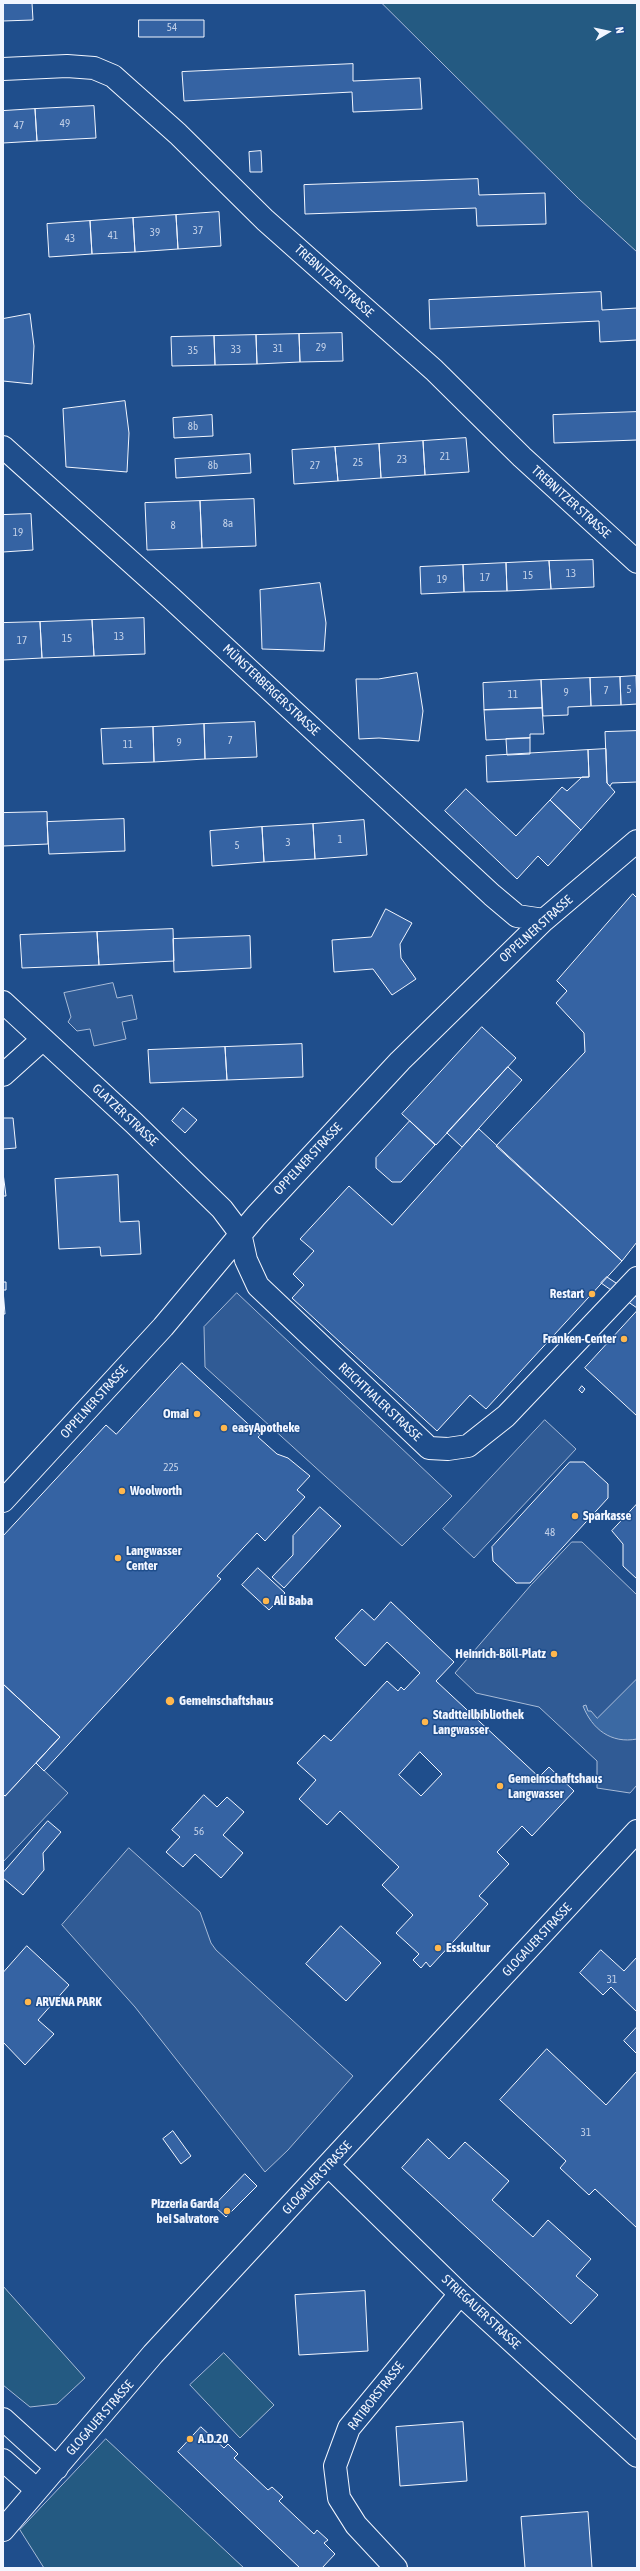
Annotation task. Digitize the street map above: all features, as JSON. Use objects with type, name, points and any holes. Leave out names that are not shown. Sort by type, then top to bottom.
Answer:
[{"type":"street","name":"TREBNITZER STRASSE","points":[[3,69],[67,66],[94,68],[114,76],[195,150],[265,220],[434,370],[522,458],[637,562]]},
{"type":"street","name":"MÜNSTERBERGER STRASSE","points":[[3,447],[170,597],[492,895],[517,916],[544,920]]},
{"type":"street","name":"OPPELNER STRASSE","points":[[3,1501],[163,1327],[240,1233],[406,1056],[544,920],[637,841]]},
{"type":"street","name":"GLATZER STRASSE","points":[[3,1002],[201,1187],[240,1233]]},
{"type":"street","points":[[3,1075],[43,1039]]},
{"type":"street","name":"REICHTHALER STRASSE","points":[[240,1233],[246,1260],[258,1286],[429,1448],[448,1449],[468,1446],[506,1416],[637,1278]]},
{"type":"street","name":"GLOGAUER STRASSE","points":[[3,2530],[154,2354],[637,1831]]},
{"type":"street","name":"STRIEGAUER STRASSE","points":[[328,2165],[460,2294],[637,2456]]},
{"type":"street","name":"RATIBORSTRASSE","points":[[396,2568],[356,2525],[339,2498],[335,2466],[349,2428],[460,2294]]},
{"type":"street","points":[[3,2420],[56,2468]]},
{"type":"street","points":[[3,2460],[37,2490]]},
{"type":"shaded area","points":[[382,3],[637,3],[637,252],[579,199]]},
{"type":"shaded area","points":[[113,983],[117,998],[132,995],[137,1019],[122,1022],[126,1039],[94,1046],[90,1029],[77,1031],[68,1022],[71,1017],[64,993]]},
{"type":"shaded area","points":[[237,1293],[452,1496],[402,1546],[205,1367],[204,1327]]},
{"type":"shaded area","points":[[545,1420],[576,1449],[474,1558],[443,1529]]},
{"type":"shaded area","name":"Heinrich-Böll-Platz","points":[[572,1542],[582,1542],[637,1595],[637,1785],[630,1793],[597,1788],[597,1761],[539,1707],[476,1693],[455,1673],[531,1585]]},
{"type":"shaded area","points":[[637,1679],[637,1739],[628,1740],[611,1737],[597,1728],[583,1706],[586,1705],[588,1711],[591,1711],[597,1718]]},
{"type":"shaded area","points":[[36,1763],[68,1793],[3,1862],[3,1794],[5,1796]]},
{"type":"shaded area","points":[[129,1848],[200,1912],[211,1943],[216,1950],[353,2076],[288,2150],[265,2172],[135,2007],[62,1925]]},
{"type":"shaded area","points":[[3,2286],[85,2378],[57,2404],[30,2407],[3,2385]]},
{"type":"shaded area","points":[[224,2353],[274,2405],[240,2438],[190,2385]]},
{"type":"shaded area","points":[[106,2439],[244,2568],[44,2568],[20,2530]]},
{"type":"building","points":[[3,3],[32,3],[33,20],[3,21]]},
{"type":"building","points":[[139,20],[204,20],[204,37],[139,37]]},
{"type":"building","points":[[353,64],[353,81],[420,78],[422,109],[353,112],[352,92],[184,101],[182,72]]},
{"type":"building","points":[[94,106],[96,138],[37,141],[35,109]]},
{"type":"building","points":[[35,109],[37,141],[3,143],[3,111]]},
{"type":"building","points":[[261,151],[262,172],[250,172],[249,152]]},
{"type":"building","points":[[478,179],[479,195],[545,193],[546,224],[477,226],[476,208],[305,214],[304,185]]},
{"type":"building","points":[[219,212],[221,246],[178,249],[176,215]]},
{"type":"building","points":[[176,215],[178,249],[135,252],[133,218]]},
{"type":"building","points":[[133,218],[135,252],[92,254],[90,221]]},
{"type":"building","points":[[90,221],[92,254],[49,257],[47,224]]},
{"type":"building","points":[[601,292],[602,310],[637,308],[637,340],[600,342],[599,321],[430,329],[429,300]]},
{"type":"building","points":[[30,314],[34,346],[32,384],[3,381],[3,319]]},
{"type":"building","points":[[342,333],[343,361],[300,362],[299,334]]},
{"type":"building","points":[[299,334],[300,362],[257,364],[256,335]]},
{"type":"building","points":[[256,335],[257,364],[215,365],[214,336]]},
{"type":"building","points":[[214,336],[215,365],[172,366],[171,337]]},
{"type":"building","points":[[125,401],[129,433],[127,472],[66,467],[63,409]]},
{"type":"building","points":[[637,412],[637,440],[554,443],[553,415]]},
{"type":"building","points":[[212,415],[213,436],[174,438],[173,418]]},
{"type":"building","points":[[466,438],[469,472],[425,475],[423,441]]},
{"type":"building","points":[[423,441],[425,475],[381,478],[379,444]]},
{"type":"building","points":[[379,444],[381,478],[338,481],[335,447]]},
{"type":"building","points":[[335,447],[338,481],[294,484],[292,450]]},
{"type":"building","points":[[250,454],[251,473],[176,478],[175,459]]},
{"type":"building","points":[[254,499],[256,546],[202,548],[200,501]]},
{"type":"building","points":[[200,501],[202,548],[147,550],[145,503]]},
{"type":"building","points":[[31,514],[33,550],[3,552],[3,515]]},
{"type":"building","points":[[593,560],[594,587],[551,589],[549,561]]},
{"type":"building","points":[[549,561],[551,589],[507,591],[506,563]]},
{"type":"building","points":[[506,563],[507,591],[464,592],[463,565]]},
{"type":"building","points":[[463,565],[464,592],[421,594],[420,567]]},
{"type":"building","points":[[320,583],[326,623],[324,651],[262,649],[260,590]]},
{"type":"building","points":[[144,618],[145,654],[94,656],[92,620]]},
{"type":"building","points":[[92,620],[94,656],[42,658],[40,622]]},
{"type":"building","points":[[40,622],[42,658],[3,660],[3,623]]},
{"type":"building","points":[[417,673],[423,711],[419,741],[379,738],[359,739],[356,679],[378,679]]},
{"type":"building","points":[[636,676],[637,704],[621,705],[620,677]]},
{"type":"building","points":[[620,677],[621,705],[591,706],[590,678]]},
{"type":"building","points":[[590,678],[591,706],[568,707],[568,715],[543,716],[541,680]]},
{"type":"building","points":[[541,680],[542,708],[484,710],[483,683]]},
{"type":"building","points":[[542,708],[544,734],[530,734],[530,738],[486,740],[484,710]]},
{"type":"building","points":[[255,722],[257,757],[205,759],[204,724]]},
{"type":"building","points":[[204,724],[205,759],[154,762],[153,727]]},
{"type":"building","points":[[153,727],[154,762],[103,764],[101,729]]},
{"type":"building","points":[[637,731],[637,782],[612,783],[610,786],[607,783],[605,732]]},
{"type":"building","points":[[530,738],[530,754],[507,755],[506,739]]},
{"type":"building","points":[[606,749],[607,783],[615,792],[581,830],[550,800],[562,787],[567,791],[582,777],[589,777],[588,750]]},
{"type":"building","points":[[588,750],[589,777],[487,782],[486,756]]},
{"type":"building","points":[[466,789],[516,836],[550,800],[581,830],[548,866],[538,856],[517,879],[445,811]]},
{"type":"building","points":[[47,812],[48,844],[3,846],[3,813]]},
{"type":"building","points":[[124,819],[125,851],[49,854],[47,822]]},
{"type":"building","points":[[364,820],[367,855],[315,859],[313,824]]},
{"type":"building","points":[[313,824],[315,859],[264,862],[262,827]]},
{"type":"building","points":[[262,827],[264,862],[212,866],[210,831]]},
{"type":"building","points":[[633,894],[637,898],[637,1242],[622,1261],[496,1146],[585,1052],[584,1033],[556,1003],[567,991],[557,981]]},
{"type":"building","points":[[386,909],[412,923],[400,944],[401,958],[416,979],[392,995],[373,969],[334,972],[332,940],[371,937]]},
{"type":"building","points":[[173,929],[174,961],[99,965],[97,932]]},
{"type":"building","points":[[97,932],[99,965],[22,968],[20,935]]},
{"type":"building","points":[[250,936],[251,968],[174,972],[173,939]]},
{"type":"building","points":[[482,1027],[516,1058],[436,1145],[402,1114]]},
{"type":"building","points":[[302,1044],[303,1077],[227,1080],[225,1047]]},
{"type":"building","points":[[225,1047],[227,1080],[150,1083],[148,1050]]},
{"type":"building","points":[[508,1067],[522,1080],[462,1147],[447,1133]]},
{"type":"building","points":[[183,1108],[197,1120],[185,1133],[172,1121]]},
{"type":"building","points":[[3,1118],[13,1118],[16,1148],[3,1149]]},
{"type":"building","points":[[410,1121],[435,1145],[401,1182],[392,1182],[376,1168],[376,1158]]},
{"type":"building","points":[[479,1129],[622,1261],[486,1409],[470,1395],[437,1431],[292,1298],[304,1285],[293,1274],[314,1251],[300,1239],[349,1186],[392,1225]]},
{"type":"building","points":[[3,1173],[6,1196],[3,1196]]},
{"type":"building","points":[[118,1175],[120,1222],[139,1221],[141,1254],[101,1256],[100,1247],[59,1249],[55,1179]]},
{"type":"building","points":[[607,1277],[637,1297],[637,1308],[601,1283]]},
{"type":"building","points":[[3,1282],[6,1282],[6,1290],[3,1290]]},
{"type":"building","points":[[3,1290],[5,1314],[3,1314]]},
{"type":"building","name":"Franken-Center","points":[[637,1311],[637,1416],[585,1368]]},
{"type":"building","name":"Langwasser Center","points":[[182,1363],[260,1435],[258,1437],[277,1454],[288,1458],[310,1476],[297,1490],[305,1497],[265,1541],[257,1533],[217,1576],[221,1579],[44,1771],[36,1763],[60,1737],[3,1684],[3,1536],[106,1425],[116,1434]]},
{"type":"building","points":[[582,1386],[585,1389],[582,1393],[579,1390]]},
{"type":"building","points":[[570,1462],[584,1462],[608,1484],[608,1498],[530,1583],[516,1583],[493,1561],[492,1547]]},
{"type":"building","points":[[637,1504],[637,1579],[623,1566],[623,1544],[612,1531]]},
{"type":"building","points":[[320,1507],[341,1526],[284,1588],[272,1577],[293,1555],[293,1536]]},
{"type":"building","points":[[258,1568],[285,1593],[269,1610],[242,1585]]},
{"type":"building","name":"Gemeinschaftshaus Langwasser","points":[[391,1602],[454,1662],[436,1681],[539,1777],[549,1767],[574,1791],[532,1836],[522,1826],[497,1852],[509,1864],[479,1896],[488,1904],[430,1967],[426,1962],[421,1968],[413,1960],[419,1954],[396,1933],[413,1915],[382,1885],[399,1867],[340,1811],[327,1825],[299,1799],[316,1780],[297,1763],[324,1735],[331,1741],[387,1681],[398,1691],[401,1687],[404,1690],[420,1673],[387,1642],[365,1666],[335,1638],[362,1609],[374,1620]],"holes":[[[420,1752],[442,1774],[421,1796],[399,1775]]]},
{"type":"building","points":[[3,1684],[60,1737],[5,1796],[3,1794]]},
{"type":"building","points":[[204,1795],[217,1807],[227,1797],[244,1812],[223,1835],[243,1853],[221,1878],[195,1854],[183,1867],[166,1852],[180,1837],[172,1830]]},
{"type":"building","points":[[48,1821],[61,1832],[43,1853],[44,1870],[23,1895],[3,1878],[3,1873]]},
{"type":"building","points":[[341,1926],[381,1963],[346,2001],[306,1964]]},
{"type":"building","name":"ARVENA PARK","points":[[27,1946],[69,1985],[38,2020],[54,2034],[25,2065],[3,2042],[3,1973]]},
{"type":"building","points":[[601,1950],[624,1971],[637,1957],[637,2012],[611,1987],[603,1995],[580,1973]]},
{"type":"building","points":[[637,2027],[637,2054],[624,2041]]},
{"type":"building","points":[[547,2049],[606,2105],[637,2071],[637,2228],[595,2189],[589,2195],[560,2168],[566,2161],[500,2100]]},
{"type":"building","points":[[173,2131],[191,2156],[181,2164],[163,2139]]},
{"type":"building","points":[[428,2139],[449,2159],[465,2142],[509,2181],[492,2200],[533,2237],[548,2220],[591,2259],[576,2276],[598,2295],[571,2324],[402,2168]]},
{"type":"building","points":[[245,2174],[257,2186],[226,2217],[214,2206]]},
{"type":"building","points":[[365,2291],[368,2351],[299,2355],[295,2295]]},
{"type":"building","points":[[463,2422],[467,2481],[400,2486],[396,2427]]},
{"type":"building","points":[[201,2427],[224,2448],[228,2444],[238,2454],[234,2458],[268,2490],[272,2487],[283,2497],[279,2501],[314,2534],[317,2530],[328,2540],[324,2543],[335,2554],[322,2568],[300,2568],[178,2452]]},
{"type":"building","points":[[588,2512],[592,2568],[525,2568],[521,2517]]},
{"type":"place","name":"Restart","points":[[592,1294]]},
{"type":"place","name":"Franken-Center","points":[[624,1339]]},
{"type":"place","name":"Omai","points":[[197,1414]]},
{"type":"place","name":"easyApotheke","points":[[224,1428]]},
{"type":"place","name":"Woolworth","points":[[122,1491]]},
{"type":"place","name":"Sparkasse","points":[[575,1516]]},
{"type":"place","name":"Langwasser Center","points":[[118,1558]]},
{"type":"place","name":"Ali Baba","points":[[266,1601]]},
{"type":"place","name":"Heinrich-Böll-Platz","points":[[554,1654]]},
{"type":"place","name":"Gemeinschaftshaus","points":[[170,1701]]},
{"type":"place","name":"Stadtteilbibliothek Langwasser","points":[[425,1722]]},
{"type":"place","name":"Gemeinschaftshaus Langwasser","points":[[500,1786]]},
{"type":"place","name":"Esskultur","points":[[438,1948]]},
{"type":"place","name":"ARVENA PARK","points":[[28,2002]]},
{"type":"place","name":"Pizzeria Garda bei Salvatore","points":[[227,2211]]},
{"type":"place","name":"A.D.20","points":[[190,2439]]}]
